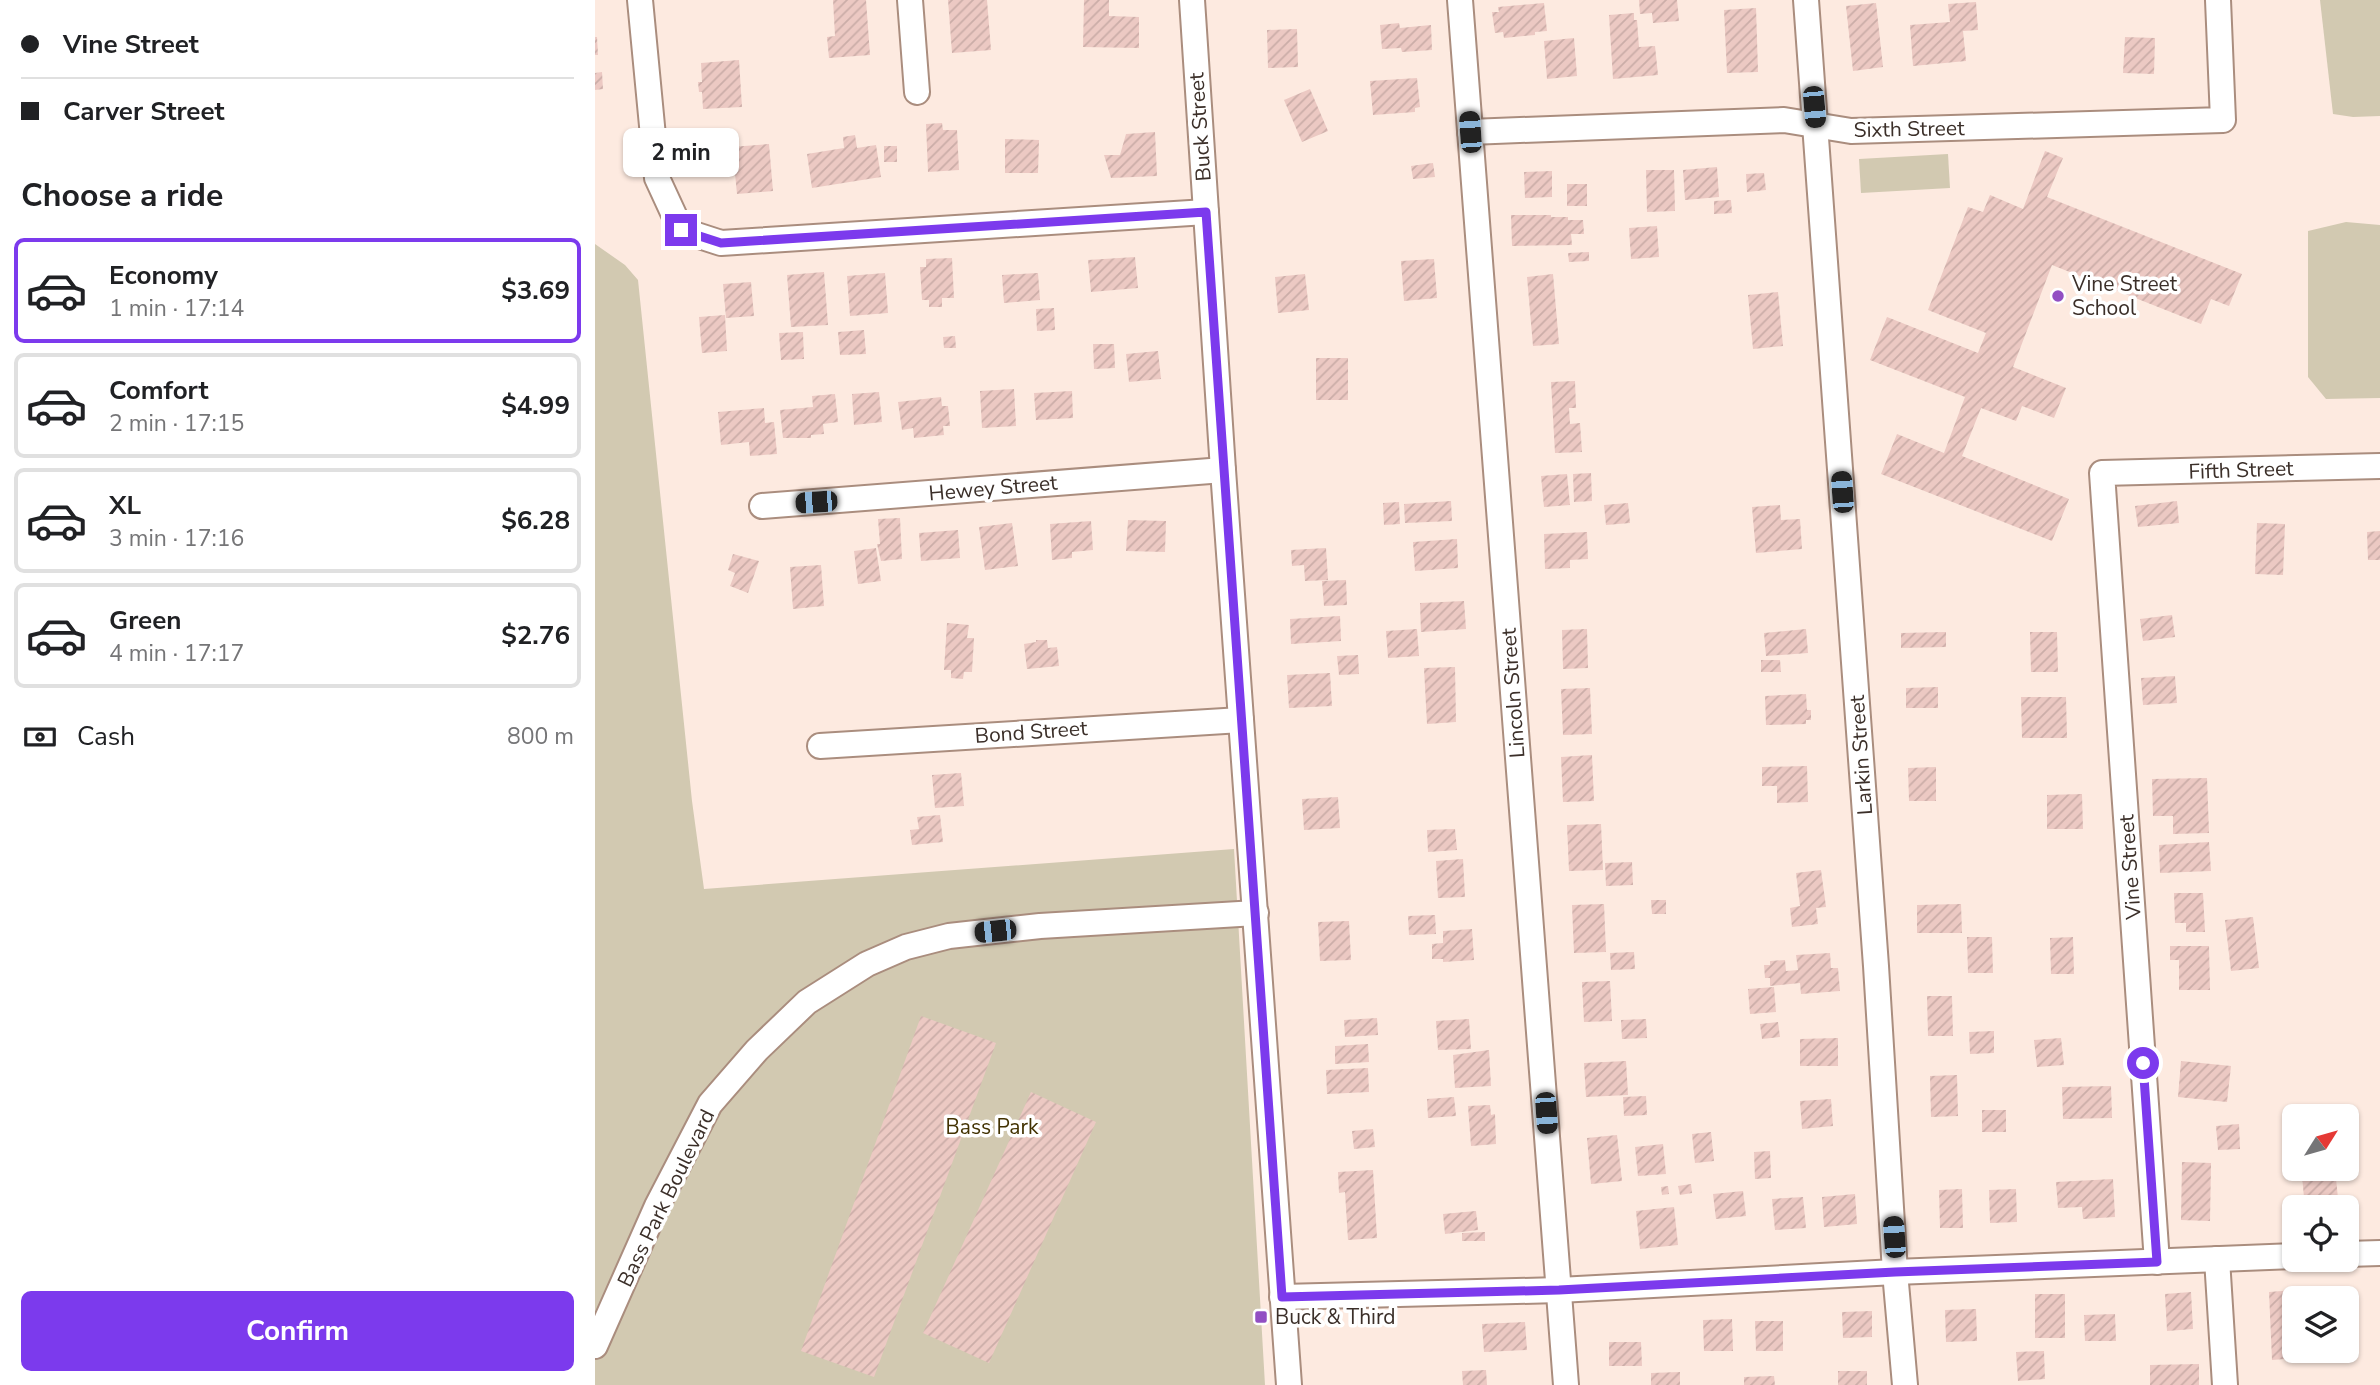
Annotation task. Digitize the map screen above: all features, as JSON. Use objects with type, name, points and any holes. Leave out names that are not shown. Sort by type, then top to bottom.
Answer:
[{"type":"street","points":[[640,0],[657,178],[681,230],[721,243],[1206,212]]},
{"type":"street","points":[[910,0],[917,92]]},
{"type":"street","name":"Buck Street","points":[[1192,0],[1289,1385]]},
{"type":"street","name":"Lincoln Street","points":[[1460,0],[1566,1385]]},
{"type":"street","name":"Larkin Street","points":[[1807,0],[1905,1385]]},
{"type":"street","name":"Sixth Street","points":[[1470,132],[1784,120],[1851,131],[2223,120],[2218,0]]},
{"type":"street","name":"Fifth Street","points":[[2102,472],[2380,466]]},
{"type":"street","name":"Hewey Street","points":[[762,506],[1223,470]]},
{"type":"street","name":"Vine Street","points":[[2102,472],[2157,1262]]},
{"type":"street","name":"Bond Street","points":[[820,746],[1241,720]]},
{"type":"street","name":"Bass Park Boulevard","points":[[595,1346],[657,1206],[710,1104],[757,1050],[807,1002],[867,964],[906,947],[949,936],[1040,926],[1256,913]]},
{"type":"street","points":[[2359,1254],[2380,1253]]},
{"type":"street","points":[[1282,1297],[1559,1290],[1895,1272],[2282,1256]]},
{"type":"street","points":[[2217,1259],[2225,1385]]},
{"type":"green space","points":[[2320,0],[2380,0],[2380,116],[2353,117],[2333,114]]},
{"type":"green space","points":[[1948,154],[1950,188],[1861,193],[1859,159]]},
{"type":"green space","points":[[2346,222],[2380,225],[2380,398],[2326,399],[2308,377],[2308,231]]},
{"type":"green space","name":"Bass Park","points":[[595,244],[625,265],[638,280],[692,801],[704,889],[1234,849],[1265,1385],[595,1385]]},
{"type":"building","points":[[833,0],[866,0],[870,55],[829,58],[827,37],[835,36]]},
{"type":"building","points":[[948,0],[987,0],[991,50],[952,53]]},
{"type":"building","points":[[1084,0],[1109,0],[1109,16],[1139,17],[1139,48],[1083,47]]},
{"type":"building","points":[[1639,0],[1677,0],[1679,21],[1653,23],[1652,13],[1640,14]]},
{"type":"building","points":[[1976,2],[1978,30],[1963,31],[1966,61],[1913,66],[1910,25],[1950,22],[1948,4]]},
{"type":"building","points":[[1544,3],[1547,31],[1504,38],[1503,32],[1495,33],[1492,12],[1499,12],[1498,7]]},
{"type":"building","points":[[1876,3],[1883,67],[1853,71],[1846,6]]},
{"type":"building","points":[[1756,8],[1758,72],[1727,73],[1724,10]]},
{"type":"building","points":[[1634,13],[1639,47],[1655,46],[1658,75],[1613,79],[1609,15]]},
{"type":"building","points":[[1399,23],[1400,28],[1431,25],[1432,50],[1402,52],[1401,48],[1382,49],[1380,25]]},
{"type":"building","points":[[1297,29],[1298,67],[1268,68],[1267,30]]},
{"type":"building","points":[[597,37],[598,55],[595,55]]},
{"type":"building","points":[[2125,37],[2155,38],[2154,74],[2123,73]]},
{"type":"building","points":[[1574,38],[1577,76],[1547,79],[1544,41]]},
{"type":"building","points":[[739,60],[742,107],[703,109],[702,92],[699,92],[698,82],[702,82],[701,63]]},
{"type":"building","points":[[602,72],[603,89],[595,90],[595,73]]},
{"type":"building","points":[[1417,78],[1420,107],[1415,108],[1415,112],[1373,115],[1370,81]]},
{"type":"building","points":[[1310,89],[1328,131],[1302,142],[1284,100]]},
{"type":"building","points":[[942,123],[943,130],[957,130],[959,170],[928,172],[926,124]]},
{"type":"building","points":[[1155,132],[1157,176],[1111,178],[1104,155],[1120,155],[1126,134]]},
{"type":"building","points":[[855,135],[857,148],[876,145],[881,177],[812,188],[807,154],[844,148],[843,137]]},
{"type":"building","points":[[1005,139],[1039,140],[1038,173],[1005,173]]},
{"type":"building","points":[[769,144],[773,191],[737,194],[734,163],[730,163],[731,147]]},
{"type":"building","points":[[884,146],[897,146],[897,162],[884,162]]},
{"type":"building","points":[[2045,151],[2063,158],[2047,197],[2242,274],[2229,306],[2211,299],[2201,324],[2052,265],[2013,367],[2066,388],[2054,418],[2022,406],[2016,421],[1981,408],[1962,456],[2069,499],[2052,541],[1881,474],[1897,434],[1944,453],[1965,397],[1870,360],[1887,317],[1978,353],[1986,333],[1928,310],[1968,207],[1983,212],[1990,195],[2023,209]]},
{"type":"building","points":[[1433,163],[1435,177],[1413,179],[1411,166]]},
{"type":"building","points":[[1717,167],[1719,197],[1685,200],[1683,170]]},
{"type":"building","points":[[1646,170],[1674,170],[1675,211],[1647,212]]},
{"type":"building","points":[[1552,171],[1552,197],[1525,198],[1524,172]]},
{"type":"building","points":[[1764,173],[1766,190],[1747,192],[1746,174]]},
{"type":"building","points":[[1567,184],[1587,184],[1587,206],[1567,206]]},
{"type":"building","points":[[1731,200],[1732,213],[1714,214],[1714,201]]},
{"type":"building","points":[[1511,215],[1551,215],[1568,217],[1568,220],[1583,220],[1584,234],[1571,234],[1572,245],[1512,246]]},
{"type":"building","points":[[1657,226],[1659,257],[1631,259],[1629,228]]},
{"type":"building","points":[[1589,252],[1589,261],[1569,262],[1568,253]]},
{"type":"building","points":[[1135,257],[1138,288],[1091,292],[1088,260]]},
{"type":"building","points":[[952,258],[954,298],[942,298],[942,307],[929,307],[929,300],[922,300],[920,267],[926,267],[926,259]]},
{"type":"building","points":[[1434,259],[1437,298],[1404,301],[1401,261]]},
{"type":"building","points":[[824,272],[828,325],[791,327],[787,275]]},
{"type":"building","points":[[885,273],[888,313],[850,316],[847,276]]},
{"type":"building","points":[[1038,273],[1040,300],[1004,303],[1002,275]]},
{"type":"building","points":[[1305,274],[1309,310],[1278,313],[1275,277]]},
{"type":"building","points":[[1553,274],[1559,344],[1533,346],[1527,277]]},
{"type":"building","points":[[751,282],[754,316],[726,318],[723,284]]},
{"type":"building","points":[[1778,292],[1783,346],[1753,349],[1748,295]]},
{"type":"building","points":[[1054,308],[1055,330],[1037,331],[1036,309]]},
{"type":"building","points":[[725,315],[727,351],[702,353],[699,317]]},
{"type":"building","points":[[864,330],[866,354],[840,355],[838,332]]},
{"type":"building","points":[[803,332],[804,359],[781,360],[779,333]]},
{"type":"building","points":[[955,336],[956,348],[944,348],[943,337]]},
{"type":"building","points":[[1093,344],[1114,344],[1115,368],[1094,369]]},
{"type":"building","points":[[1158,351],[1161,379],[1129,382],[1126,354]]},
{"type":"building","points":[[1316,358],[1348,358],[1348,400],[1316,400]]},
{"type":"building","points":[[1575,381],[1576,408],[1569,408],[1570,424],[1580,423],[1582,452],[1555,453],[1551,382]]},
{"type":"building","points":[[1014,389],[1016,426],[982,428],[980,391]]},
{"type":"building","points":[[1072,391],[1073,418],[1036,420],[1034,393]]},
{"type":"building","points":[[879,392],[882,422],[854,425],[852,394]]},
{"type":"building","points":[[835,394],[838,422],[823,424],[824,434],[811,435],[811,438],[783,438],[780,410],[813,407],[812,396]]},
{"type":"building","points":[[941,397],[942,406],[948,406],[950,426],[943,426],[944,435],[914,438],[913,428],[902,430],[898,402]]},
{"type":"building","points":[[764,408],[765,423],[774,422],[777,454],[750,456],[749,442],[721,445],[718,412]]},
{"type":"building","points":[[1591,473],[1592,501],[1574,502],[1573,474]]},
{"type":"building","points":[[1567,474],[1570,505],[1544,507],[1541,476]]},
{"type":"building","points":[[1451,501],[1452,521],[1405,523],[1404,504]]},
{"type":"building","points":[[2177,501],[2179,523],[2138,527],[2135,506]]},
{"type":"building","points":[[1399,502],[1400,524],[1384,525],[1383,503]]},
{"type":"building","points":[[1628,503],[1630,523],[1606,525],[1604,505]]},
{"type":"building","points":[[1780,505],[1781,520],[1800,519],[1802,549],[1756,553],[1752,507]]},
{"type":"building","points":[[900,518],[902,559],[881,561],[877,544],[880,544],[878,519]]},
{"type":"building","points":[[1128,520],[1166,521],[1165,552],[1126,551]]},
{"type":"building","points":[[1091,521],[1093,550],[1072,552],[1072,558],[1052,560],[1050,524]]},
{"type":"building","points":[[1012,523],[1018,566],[985,570],[979,527]]},
{"type":"building","points":[[2257,523],[2285,524],[2283,575],[2255,574]]},
{"type":"building","points":[[958,530],[960,558],[921,561],[919,533]]},
{"type":"building","points":[[2380,531],[2380,560],[2368,560],[2367,532]]},
{"type":"building","points":[[1587,532],[1588,559],[1570,560],[1570,568],[1545,569],[1544,534]]},
{"type":"building","points":[[1457,539],[1458,568],[1415,571],[1413,542]]},
{"type":"building","points":[[876,548],[881,581],[858,584],[854,551]]},
{"type":"building","points":[[1326,548],[1328,580],[1305,581],[1304,565],[1292,566],[1291,550]]},
{"type":"building","points":[[733,554],[759,561],[748,593],[730,586],[735,573],[728,570]]},
{"type":"building","points":[[821,565],[824,606],[793,609],[790,567]]},
{"type":"building","points":[[1346,580],[1347,605],[1324,606],[1322,581]]},
{"type":"building","points":[[1464,601],[1466,629],[1421,632],[1420,603]]},
{"type":"building","points":[[2172,615],[2175,637],[2143,641],[2140,619]]},
{"type":"building","points":[[1340,616],[1341,641],[1291,644],[1290,619]]},
{"type":"building","points":[[947,623],[969,625],[967,638],[974,638],[972,672],[964,672],[963,679],[951,678],[951,670],[944,670]]},
{"type":"building","points":[[1417,629],[1419,656],[1388,658],[1386,631]]},
{"type":"building","points":[[1587,629],[1588,668],[1563,669],[1562,630]]},
{"type":"building","points":[[1806,629],[1808,653],[1766,656],[1764,633]]},
{"type":"building","points":[[1946,632],[1946,647],[1901,648],[1901,633]]},
{"type":"building","points":[[2030,632],[2057,632],[2058,672],[2031,672]]},
{"type":"building","points":[[1047,640],[1048,648],[1057,647],[1059,666],[1027,669],[1024,644]]},
{"type":"building","points":[[1358,655],[1359,674],[1339,675],[1337,656]]},
{"type":"building","points":[[1761,660],[1780,660],[1781,672],[1761,672]]},
{"type":"building","points":[[1455,667],[1456,722],[1427,724],[1424,668]]},
{"type":"building","points":[[1330,673],[1332,706],[1289,708],[1287,675]]},
{"type":"building","points":[[2175,676],[2177,703],[2143,705],[2141,678]]},
{"type":"building","points":[[1938,687],[1938,708],[1906,708],[1906,688]]},
{"type":"building","points":[[1590,688],[1592,734],[1563,735],[1561,689]]},
{"type":"building","points":[[1806,694],[1811,720],[1806,720],[1806,724],[1766,725],[1765,696]]},
{"type":"building","points":[[2021,697],[2066,697],[2067,738],[2022,738]]},
{"type":"building","points":[[1592,755],[1594,801],[1563,802],[1561,757]]},
{"type":"building","points":[[1807,766],[1808,802],[1777,803],[1777,786],[1762,786],[1762,767]]},
{"type":"building","points":[[1936,767],[1936,801],[1909,801],[1908,768]]},
{"type":"building","points":[[961,773],[964,806],[935,808],[932,775]]},
{"type":"building","points":[[2207,778],[2209,833],[2173,834],[2173,816],[2153,816],[2152,779]]},
{"type":"building","points":[[2082,794],[2083,829],[2047,829],[2047,795]]},
{"type":"building","points":[[1338,797],[1340,828],[1304,830],[1302,799]]},
{"type":"building","points":[[940,815],[943,842],[912,845],[910,830],[919,829],[917,817]]},
{"type":"building","points":[[1601,824],[1603,870],[1569,871],[1567,825]]},
{"type":"building","points":[[1455,829],[1457,850],[1428,852],[1427,830]]},
{"type":"building","points":[[2209,842],[2211,871],[2160,873],[2159,845]]},
{"type":"building","points":[[1463,859],[1465,897],[1438,898],[1436,861]]},
{"type":"building","points":[[1632,862],[1633,885],[1606,886],[1605,863]]},
{"type":"building","points":[[1821,870],[1826,907],[1816,908],[1818,924],[1792,927],[1790,908],[1800,906],[1796,873]]},
{"type":"building","points":[[2174,893],[2203,893],[2205,932],[2186,932],[2186,923],[2175,923]]},
{"type":"building","points":[[1651,900],[1666,900],[1666,914],[1652,914]]},
{"type":"building","points":[[1604,904],[1606,952],[1574,953],[1572,905]]},
{"type":"building","points":[[1961,904],[1962,933],[1917,933],[1917,905]]},
{"type":"building","points":[[1435,915],[1436,934],[1409,935],[1408,916]]},
{"type":"building","points":[[2253,917],[2259,968],[2231,971],[2225,920]]},
{"type":"building","points":[[1349,921],[1351,960],[1320,961],[1318,922]]},
{"type":"building","points":[[1472,929],[1474,960],[1443,962],[1443,959],[1432,959],[1432,944],[1443,943],[1443,931]]},
{"type":"building","points":[[1967,937],[1992,937],[1993,973],[1968,973]]},
{"type":"building","points":[[2073,937],[2074,974],[2051,974],[2050,938]]},
{"type":"building","points":[[2170,946],[2209,946],[2210,990],[2179,990],[2179,960],[2170,960]]},
{"type":"building","points":[[1634,952],[1635,969],[1611,970],[1610,953]]},
{"type":"building","points":[[1830,953],[1831,968],[1838,968],[1840,991],[1801,994],[1800,983],[1770,986],[1770,978],[1765,978],[1764,965],[1770,965],[1770,961],[1785,960],[1786,971],[1798,970],[1796,955]]},
{"type":"building","points":[[1610,981],[1612,1021],[1584,1022],[1582,982]]},
{"type":"building","points":[[1774,987],[1776,1012],[1750,1014],[1748,989]]},
{"type":"building","points":[[1927,996],[1952,996],[1953,1036],[1928,1036]]},
{"type":"building","points":[[921,1016],[996,1043],[874,1377],[801,1351]]},
{"type":"building","points":[[1377,1018],[1378,1035],[1345,1037],[1344,1020]]},
{"type":"building","points":[[1469,1019],[1471,1049],[1438,1050],[1436,1021]]},
{"type":"building","points":[[1646,1019],[1647,1038],[1622,1039],[1621,1020]]},
{"type":"building","points":[[1778,1022],[1780,1037],[1762,1039],[1760,1024]]},
{"type":"building","points":[[1994,1031],[1994,1053],[1970,1054],[1969,1032]]},
{"type":"building","points":[[1838,1038],[1838,1066],[1800,1066],[1800,1039]]},
{"type":"building","points":[[2061,1038],[2064,1065],[2037,1067],[2034,1040]]},
{"type":"building","points":[[1368,1044],[1369,1062],[1335,1064],[1335,1046]]},
{"type":"building","points":[[1489,1050],[1491,1086],[1455,1088],[1453,1055]]},
{"type":"building","points":[[1626,1061],[1628,1095],[1586,1097],[1584,1063]]},
{"type":"building","points":[[2181,1061],[2231,1066],[2227,1102],[2178,1097]]},
{"type":"building","points":[[1368,1068],[1369,1092],[1327,1094],[1326,1070]]},
{"type":"building","points":[[1957,1075],[1958,1116],[1931,1117],[1930,1076]]},
{"type":"building","points":[[2111,1086],[2112,1118],[2063,1119],[2062,1087]]},
{"type":"building","points":[[1031,1092],[1096,1122],[989,1363],[923,1333]]},
{"type":"building","points":[[1646,1096],[1647,1115],[1624,1116],[1623,1097]]},
{"type":"building","points":[[1454,1097],[1456,1116],[1428,1118],[1427,1099]]},
{"type":"building","points":[[1831,1099],[1833,1126],[1802,1129],[1800,1101]]},
{"type":"building","points":[[1490,1105],[1491,1115],[1495,1114],[1496,1144],[1471,1146],[1468,1106]]},
{"type":"building","points":[[1982,1110],[2006,1110],[2006,1132],[1982,1132]]},
{"type":"building","points":[[2239,1124],[2240,1149],[2218,1150],[2216,1126]]},
{"type":"building","points":[[1373,1129],[1375,1147],[1354,1149],[1352,1131]]},
{"type":"building","points":[[1711,1132],[1714,1161],[1695,1163],[1692,1134]]},
{"type":"building","points":[[1617,1135],[1622,1181],[1591,1184],[1587,1138]]},
{"type":"building","points":[[1663,1144],[1666,1174],[1638,1176],[1635,1147]]},
{"type":"building","points":[[1770,1151],[1771,1178],[1755,1179],[1754,1152]]},
{"type":"building","points":[[2182,1162],[2211,1163],[2210,1221],[2181,1220]]},
{"type":"building","points":[[1373,1170],[1377,1238],[1348,1240],[1345,1192],[1339,1193],[1338,1172]]},
{"type":"building","points":[[2113,1179],[2115,1217],[2083,1219],[2082,1207],[2058,1208],[2056,1182]]},
{"type":"building","points":[[2302,1181],[2336,1181],[2338,1195],[2304,1195]]},
{"type":"building","points":[[1691,1184],[1692,1193],[1680,1195],[1678,1186]]},
{"type":"building","points":[[1668,1186],[1669,1194],[1662,1195],[1661,1187]]},
{"type":"building","points":[[1962,1189],[1963,1228],[1940,1228],[1939,1190]]},
{"type":"building","points":[[2016,1189],[2017,1222],[1990,1223],[1989,1190]]},
{"type":"building","points":[[1743,1191],[1746,1216],[1716,1219],[1713,1194]]},
{"type":"building","points":[[1855,1194],[1857,1224],[1824,1227],[1822,1197]]},
{"type":"building","points":[[1803,1197],[1806,1228],[1775,1230],[1772,1199]]},
{"type":"building","points":[[1674,1207],[1678,1245],[1640,1249],[1636,1211]]},
{"type":"building","points":[[1476,1211],[1478,1230],[1445,1234],[1443,1214]]},
{"type":"building","points":[[1485,1232],[1485,1241],[1462,1241],[1462,1233]]},
{"type":"building","points":[[2282,1291],[2282,1359],[2272,1360],[2269,1292]]},
{"type":"building","points":[[2191,1292],[2193,1329],[2167,1331],[2165,1294]]},
{"type":"building","points":[[2035,1294],[2065,1294],[2065,1338],[2035,1338]]},
{"type":"building","points":[[1976,1309],[1977,1341],[1946,1342],[1945,1310]]},
{"type":"building","points":[[1872,1311],[1872,1337],[1843,1338],[1842,1312]]},
{"type":"building","points":[[2115,1314],[2116,1341],[2085,1341],[2084,1315]]},
{"type":"building","points":[[1732,1319],[1733,1351],[1704,1351],[1703,1320]]},
{"type":"building","points":[[1755,1321],[1783,1321],[1783,1351],[1756,1351]]},
{"type":"building","points":[[1525,1322],[1527,1350],[1484,1352],[1482,1324]]},
{"type":"building","points":[[1609,1342],[1641,1342],[1642,1366],[1609,1366]]},
{"type":"building","points":[[2044,1351],[2045,1379],[2018,1381],[2016,1352]]},
{"type":"building","points":[[2199,1364],[2199,1385],[2150,1385],[2150,1365]]},
{"type":"building","points":[[1486,1370],[1487,1385],[1463,1385],[1462,1371]]},
{"type":"building","points":[[1838,1371],[1867,1371],[1867,1385],[1838,1385]]},
{"type":"building","points":[[1680,1372],[1680,1385],[1651,1385],[1651,1373]]},
{"type":"building","points":[[1774,1376],[1775,1385],[1744,1385],[1744,1377]]},
{"type":"place","name":"Vine Street School","points":[[2058,296]]},
{"type":"place","name":"Buck & Third","points":[[1261,1317]]},
{"type":"route","points":[[681,230],[721,243],[1206,212],[1282,1297],[1559,1290],[1895,1272],[2157,1262],[2143,1063]]}]
